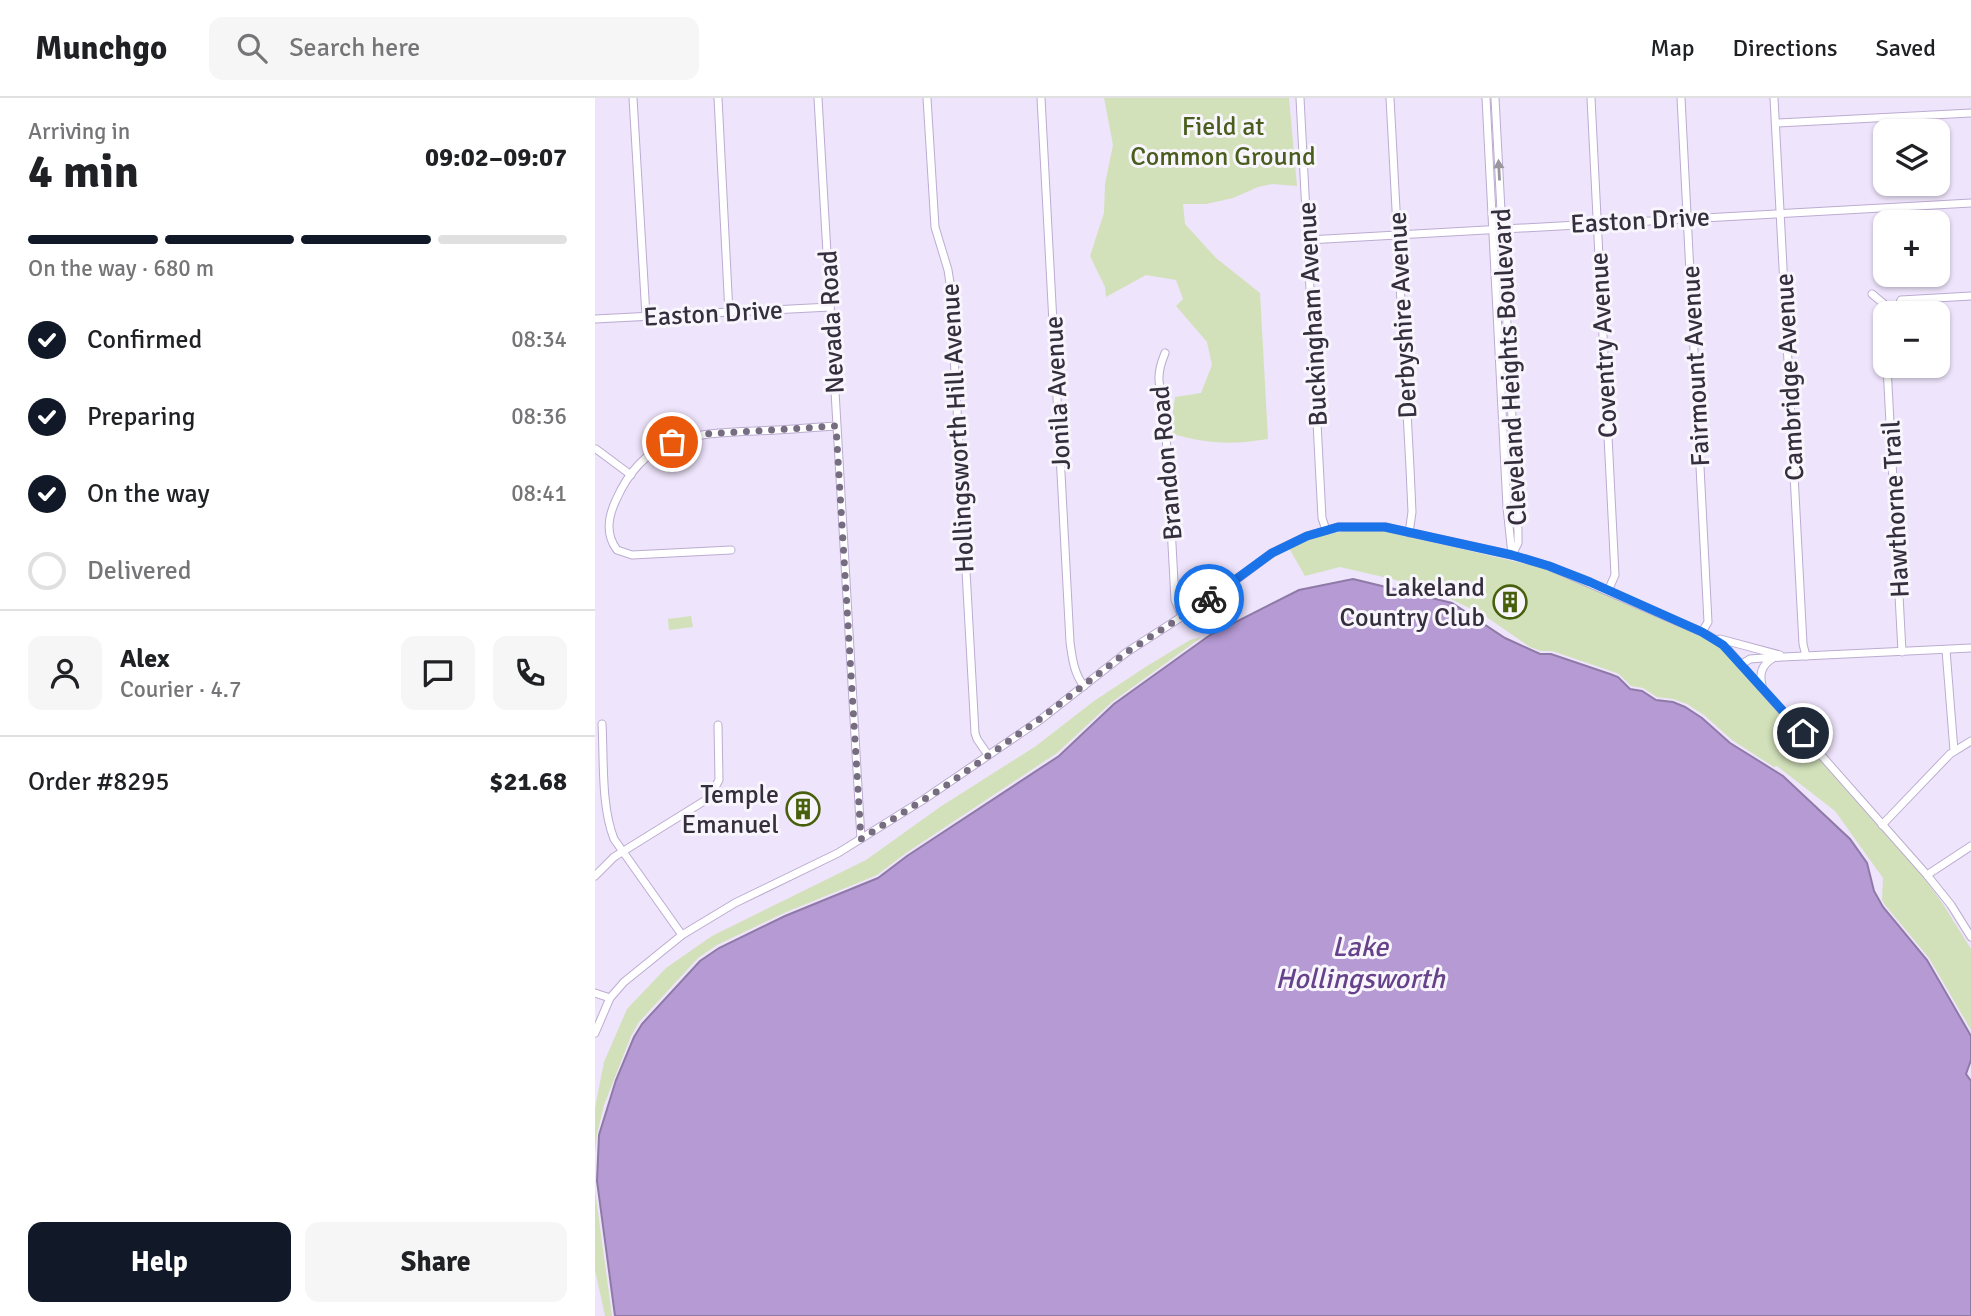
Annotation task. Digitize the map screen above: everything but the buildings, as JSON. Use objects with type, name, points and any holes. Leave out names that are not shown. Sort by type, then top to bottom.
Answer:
[{"type":"street","points":[[633,98],[646,316]]},
{"type":"street","points":[[718,98],[729,313]]},
{"type":"street","name":"Nevada Road","points":[[818,98],[861,839]]},
{"type":"street","name":"Hollingsworth Hill Avenue","points":[[927,98],[935,227],[949,270],[950,283],[975,733],[988,755]]},
{"type":"street","name":"Jonila Avenue","points":[[1041,98],[1070,642],[1072,660],[1079,681],[1084,686]]},
{"type":"street","name":"Buckingham Avenue","points":[[1300,98],[1322,518],[1326,530]]},
{"type":"street","name":"Derbyshire Avenue","points":[[1390,98],[1412,512],[1409,533]]},
{"type":"street","name":"Cleveland Heights Boulevard","points":[[1486,98],[1509,541],[1512,555]]},
{"type":"street","name":"Cleveland Heights Boulevard","points":[[1495,98],[1518,542],[1512,555]]},
{"type":"street","name":"Coventry Avenue","points":[[1591,98],[1615,575],[1608,591]]},
{"type":"street","name":"Fairmount Avenue","points":[[1681,98],[1708,622],[1704,633]]},
{"type":"street","name":"Cambridge Avenue","points":[[1774,98],[1803,644],[1806,656]]},
{"type":"street","points":[[1776,123],[1971,113]]},
{"type":"street","name":"Easton Drive","points":[[1308,240],[1971,203]]},
{"type":"street","points":[[1873,294],[1881,301]]},
{"type":"street","points":[[1901,301],[1971,296]]},
{"type":"street","name":"Easton Drive","points":[[595,319],[830,307]]},
{"type":"street","name":"Brandon Road","points":[[1165,352],[1158,383],[1164,399],[1175,600],[1182,616]]},
{"type":"street","name":"Hawthorne Trail","points":[[1888,378],[1902,652]]},
{"type":"street","points":[[1501,393],[1510,392]]},
{"type":"street","points":[[730,550],[632,555],[617,550],[608,534],[608,525],[623,485],[643,461],[659,449],[690,436],[836,426]]},
{"type":"street","points":[[596,449],[631,475]]},
{"type":"street","points":[[595,1033],[610,998],[636,970],[682,935],[735,903],[838,853],[934,794],[1127,652],[1220,592],[1272,553],[1326,530],[1366,526],[1512,555],[1549,566],[1704,633],[1787,657]]},
{"type":"street","points":[[1704,633],[1723,645],[1742,664],[1927,874],[1971,937]]},
{"type":"street","points":[[1742,664],[1750,659],[1971,648]]},
{"type":"street","points":[[1946,650],[1954,751]]},
{"type":"street","points":[[1763,689],[1761,673],[1768,662],[1775,658]]},
{"type":"street","points":[[602,724],[607,818],[614,839],[682,935]]},
{"type":"street","points":[[595,876],[624,851],[701,804],[716,789],[720,771],[718,725]]},
{"type":"street","points":[[1882,825],[1954,751],[1971,741]]},
{"type":"street","points":[[1927,874],[1971,846]]},
{"type":"street","points":[[595,993],[610,998]]},
{"type":"green space","name":"Field at Common Ground","points":[[1104,98],[1289,98],[1297,186],[1272,184],[1233,198],[1206,204],[1183,204],[1185,224],[1216,258],[1260,293],[1268,439],[1219,442],[1170,433],[1175,397],[1201,393],[1212,365],[1207,342],[1176,306],[1183,299],[1176,280],[1146,275],[1106,297],[1105,287],[1090,256],[1104,213],[1105,184],[1113,145]]},
{"type":"green space","points":[[1384,531],[1548,569],[1700,635],[1721,648],[1919,871],[1943,904],[1971,949],[1971,1030],[1929,958],[1885,905],[1882,900],[1883,878],[1835,811],[1777,766],[1774,767],[1732,740],[1687,704],[1657,697],[1643,688],[1631,686],[1619,674],[1611,671],[1552,651],[1530,647],[1485,616],[1453,600],[1396,580],[1340,567],[1305,576],[1289,548],[1327,533]]},
{"type":"green space","points":[[691,616],[693,627],[669,630],[668,619]]},
{"type":"green space","points":[[1202,637],[1112,702],[1057,753],[877,875],[784,913],[717,945],[698,958],[639,1022],[631,1036],[604,1105],[595,1153],[595,1108],[604,1062],[627,1009],[666,968],[712,936],[866,860],[940,807],[1036,746],[1094,701],[1190,640]]},
{"type":"green space","points":[[595,1190],[612,1316],[605,1316],[595,1270]]},
{"type":"water","name":"Lake Hollingsworth","points":[[1353,579],[1452,603],[1505,638],[1540,654],[1551,654],[1610,674],[1618,677],[1630,689],[1642,691],[1656,700],[1685,707],[1730,743],[1783,776],[1850,839],[1867,863],[1874,891],[1883,907],[1927,960],[1971,1036],[1971,1060],[1966,1074],[1971,1081],[1971,1316],[615,1316],[597,1181],[599,1135],[616,1080],[634,1037],[642,1024],[700,961],[719,948],[785,916],[878,878],[1059,756],[1114,704],[1210,635],[1299,590]]},
{"type":"way so far","points":[[672,442],[706,434],[836,426],[861,839],[944,787],[1040,719],[1127,652],[1209,599]]},
{"type":"place","name":"Lakeland Country Club","points":[[1510,602]]},
{"type":"place","name":"Temple Emanuel","points":[[803,809]]},
{"type":"route","points":[[1209,599],[1272,553],[1307,536],[1338,527],[1385,527],[1512,555],[1590,582],[1702,632],[1723,645],[1803,733]]}]
